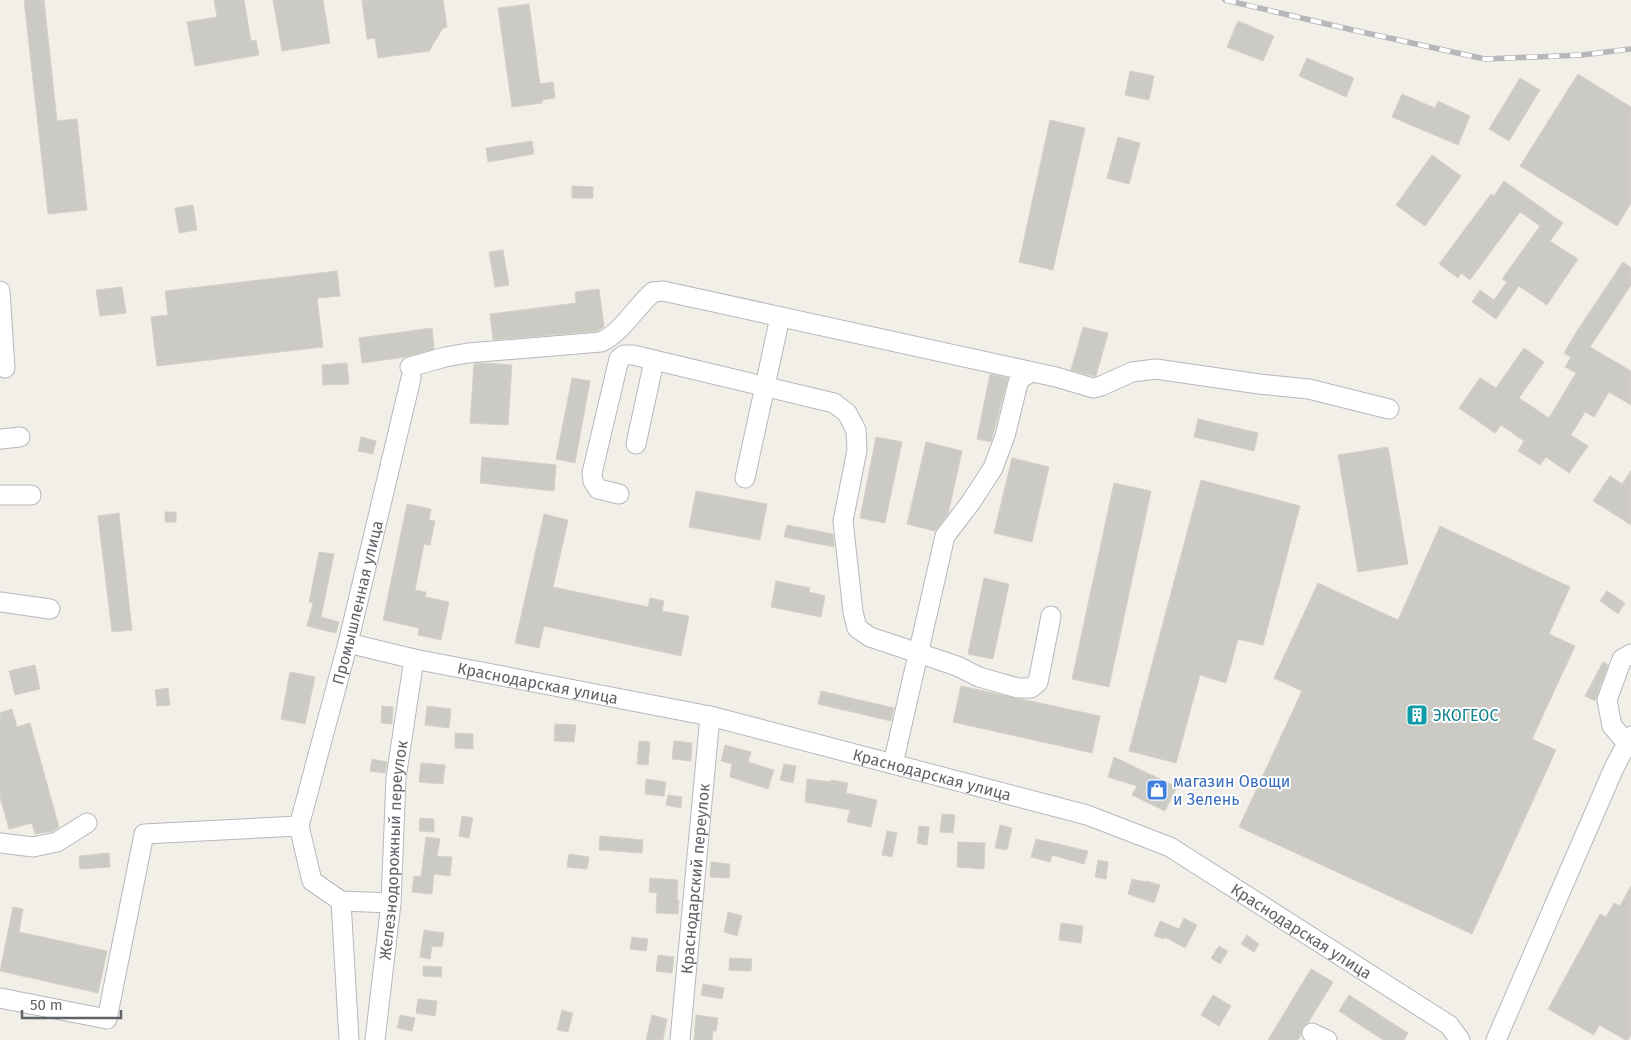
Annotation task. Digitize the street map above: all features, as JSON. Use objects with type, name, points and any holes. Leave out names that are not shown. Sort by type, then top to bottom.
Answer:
[{"type":"street","points":[[0,291],[5,368]]},
{"type":"street","name":"Промышленная улица","points":[[299,826],[348,643],[411,373],[445,356],[601,342],[609,339],[616,333],[641,303],[653,292],[663,291],[780,317]]},
{"type":"street","points":[[745,478],[780,317],[1032,372],[1093,388],[1132,372],[1156,369],[1259,384],[1309,389],[1389,409]]},
{"type":"street","points":[[619,494],[598,489],[593,481],[592,473],[619,359],[624,355],[654,360],[834,403],[847,413],[856,430],[857,450],[842,521],[853,612],[857,628],[870,637],[957,666],[978,677],[1018,688],[1030,688],[1038,682],[1051,616]]},
{"type":"street","points":[[636,444],[654,360]]},
{"type":"street","points":[[893,764],[945,536],[971,502],[993,468],[1005,436],[1018,383],[1021,378],[1032,372]]},
{"type":"street","points":[[0,439],[20,437]]},
{"type":"street","points":[[0,495],[31,495]]},
{"type":"street","points":[[0,602],[50,609]]},
{"type":"street","name":"Краснодарская улица","points":[[348,643],[414,659],[710,716],[1087,815],[1170,847],[1449,1025],[1460,1040]]},
{"type":"street","points":[[1496,1040],[1623,769],[1629,739],[1612,726],[1607,700],[1622,659],[1631,654]]},
{"type":"street","name":"Железнодорожный переулок","points":[[375,1040],[391,903],[396,778],[414,659]]},
{"type":"street","name":"Краснодарский переулок","points":[[680,1040],[710,716]]},
{"type":"street","points":[[0,843],[32,847],[57,842],[87,823]]},
{"type":"street","points":[[0,998],[107,1019],[144,834],[299,826],[312,881],[341,901],[391,903]]},
{"type":"street","points":[[341,901],[349,1040]]},
{"type":"building","points":[[24,0],[44,0],[57,121],[77,119],[87,210],[48,214]]},
{"type":"building","points":[[214,0],[244,0],[251,41],[256,40],[259,55],[195,66],[187,22],[217,17]]},
{"type":"building","points":[[273,0],[323,0],[330,43],[282,51]]},
{"type":"building","points":[[362,0],[443,0],[447,27],[443,28],[429,51],[378,58],[375,38],[367,39]]},
{"type":"building","points":[[529,4],[540,84],[553,82],[555,98],[542,100],[542,103],[512,107],[498,8]]},
{"type":"building","points":[[1238,21],[1274,36],[1263,61],[1227,47]]},
{"type":"building","points":[[1307,58],[1354,78],[1346,97],[1299,76]]},
{"type":"building","points":[[1130,71],[1154,76],[1149,100],[1125,95]]},
{"type":"building","points":[[1578,74],[1631,107],[1631,203],[1617,226],[1520,166]]},
{"type":"building","points":[[1520,78],[1540,90],[1509,141],[1489,129]]},
{"type":"building","points":[[1402,94],[1435,108],[1438,101],[1470,116],[1458,145],[1392,117]]},
{"type":"building","points":[[1050,120],[1085,128],[1053,270],[1019,262]]},
{"type":"building","points":[[1118,137],[1140,143],[1129,184],[1107,178]]},
{"type":"building","points":[[532,141],[534,154],[488,162],[486,148]]},
{"type":"building","points":[[1432,155],[1461,176],[1425,226],[1396,205]]},
{"type":"building","points":[[1504,181],[1563,223],[1550,241],[1578,259],[1547,305],[1519,286],[1496,319],[1472,302],[1480,290],[1494,300],[1507,282],[1502,279],[1540,226],[1520,212],[1470,280],[1461,273],[1458,278],[1439,264],[1491,194],[1494,196]]},
{"type":"building","points":[[572,186],[593,187],[593,198],[572,198]]},
{"type":"building","points":[[193,205],[197,230],[179,233],[175,208]]},
{"type":"building","points":[[503,250],[509,285],[495,287],[489,252]]},
{"type":"building","points":[[1623,262],[1631,268],[1631,285],[1590,347],[1631,371],[1631,405],[1609,392],[1594,417],[1585,412],[1571,435],[1588,446],[1569,473],[1546,457],[1540,465],[1518,451],[1524,441],[1501,425],[1495,433],[1459,408],[1480,378],[1496,388],[1524,348],[1544,362],[1519,398],[1549,418],[1576,373],[1565,367],[1571,357],[1564,353]]},
{"type":"building","points":[[337,271],[340,296],[317,298],[323,347],[157,366],[151,317],[168,315],[165,291]]},
{"type":"building","points":[[122,287],[126,313],[100,316],[96,290]]},
{"type":"building","points":[[599,289],[604,327],[598,331],[493,340],[490,314],[576,303],[575,292]]},
{"type":"building","points":[[1083,327],[1108,333],[1096,376],[1071,370]]},
{"type":"building","points":[[432,328],[434,349],[406,357],[362,363],[359,338]]},
{"type":"building","points":[[347,363],[349,384],[323,385],[322,365]]},
{"type":"building","points":[[474,364],[512,365],[508,425],[470,423]]},
{"type":"building","points":[[990,374],[1008,378],[991,442],[977,439]]},
{"type":"building","points":[[572,378],[590,381],[575,463],[556,459]]},
{"type":"building","points":[[1198,419],[1258,433],[1254,451],[1194,437]]},
{"type":"building","points":[[361,437],[376,441],[373,454],[358,451]]},
{"type":"building","points":[[876,437],[902,442],[885,523],[860,518]]},
{"type":"building","points":[[926,442],[962,451],[948,514],[935,531],[907,524]]},
{"type":"building","points":[[1388,447],[1408,564],[1358,572],[1338,455]]},
{"type":"building","points":[[482,457],[556,465],[554,491],[480,483]]},
{"type":"building","points":[[1012,458],[1049,467],[1032,542],[994,533]]},
{"type":"building","points":[[1631,471],[1631,525],[1593,501],[1610,476],[1622,484]]},
{"type":"building","points":[[1201,480],[1300,506],[1263,645],[1238,639],[1226,683],[1200,675],[1176,763],[1129,751]]},
{"type":"building","points":[[1114,483],[1151,491],[1109,687],[1072,679]]},
{"type":"building","points":[[696,491],[767,504],[760,540],[689,527]]},
{"type":"building","points":[[407,504],[431,509],[429,520],[435,521],[430,545],[424,544],[415,590],[426,592],[425,597],[449,602],[441,640],[418,635],[419,628],[383,620]]},
{"type":"building","points":[[165,512],[176,512],[176,522],[165,522]]},
{"type":"building","points":[[119,513],[132,630],[112,632],[98,516]]},
{"type":"building","points":[[544,514],[568,520],[553,587],[648,607],[650,598],[664,601],[662,611],[689,616],[681,656],[544,626],[539,648],[515,643]]},
{"type":"building","points":[[787,525],[833,534],[834,547],[784,537]]},
{"type":"building","name":"ЭКОГЕОС","points":[[1440,526],[1570,587],[1549,634],[1575,646],[1532,739],[1556,750],[1472,934],[1239,827],[1302,691],[1274,678],[1318,583],[1398,620]]},
{"type":"building","points":[[319,552],[334,554],[321,617],[339,622],[336,633],[307,626],[313,603],[309,602]]},
{"type":"building","points":[[984,578],[1009,584],[993,659],[968,654]]},
{"type":"building","points":[[776,581],[810,588],[809,592],[825,596],[821,617],[771,607]]},
{"type":"building","points":[[1607,591],[1625,603],[1618,614],[1600,601]]},
{"type":"building","points":[[1603,662],[1608,665],[1595,701],[1585,696]]},
{"type":"building","points":[[35,665],[40,689],[15,695],[9,671]]},
{"type":"building","points":[[290,672],[315,677],[305,724],[281,719]]},
{"type":"building","points":[[961,686],[1100,716],[1092,753],[953,722]]},
{"type":"building","points":[[168,688],[170,705],[157,706],[155,690]]},
{"type":"building","points":[[821,691],[894,708],[891,721],[818,704]]},
{"type":"building","points":[[382,706],[393,707],[392,724],[381,723]]},
{"type":"building","points":[[427,706],[451,709],[449,728],[425,725]]},
{"type":"building","points":[[12,709],[17,727],[30,723],[59,827],[53,831],[35,834],[32,823],[9,829],[0,797],[0,713]]},
{"type":"building","points":[[555,724],[576,725],[574,742],[554,741]]},
{"type":"building","points":[[455,733],[473,734],[473,749],[455,748]]},
{"type":"building","points":[[639,741],[650,742],[648,765],[637,764]]},
{"type":"building","points":[[674,741],[692,743],[691,761],[672,759]]},
{"type":"building","points":[[725,745],[751,752],[748,762],[774,770],[768,789],[730,777],[732,764],[721,761]]},
{"type":"building","points":[[1114,757],[1177,787],[1165,811],[1132,795],[1137,786],[1108,777]]},
{"type":"building","points":[[372,759],[387,762],[385,773],[370,771]]},
{"type":"building","points":[[421,763],[445,765],[443,784],[419,782]]},
{"type":"building","points":[[784,764],[796,766],[793,783],[780,780]]},
{"type":"building","points":[[646,779],[666,782],[664,796],[645,794]]},
{"type":"building","points":[[807,779],[848,783],[846,793],[877,800],[871,827],[847,822],[850,810],[805,802]]},
{"type":"building","points":[[668,795],[682,797],[681,808],[666,805]]},
{"type":"building","points":[[942,814],[955,815],[953,833],[940,832]]},
{"type":"building","points":[[462,816],[473,818],[469,838],[459,836]]},
{"type":"building","points":[[420,818],[434,819],[434,832],[419,831]]},
{"type":"building","points":[[1000,825],[1012,828],[1007,850],[995,848]]},
{"type":"building","points":[[919,826],[929,827],[927,845],[917,843]]},
{"type":"building","points":[[887,831],[897,833],[892,857],[882,855]]},
{"type":"building","points":[[600,836],[643,840],[642,853],[599,850]]},
{"type":"building","points":[[426,837],[440,839],[437,856],[452,857],[450,876],[434,874],[432,894],[412,892],[414,876],[421,877]]},
{"type":"building","points":[[1036,839],[1088,851],[1084,864],[1052,855],[1050,862],[1031,857]]},
{"type":"building","points":[[958,842],[985,843],[984,869],[957,867]]},
{"type":"building","points":[[109,853],[110,867],[80,869],[79,856]]},
{"type":"building","points":[[569,854],[589,857],[587,869],[567,867]]},
{"type":"building","points":[[1098,860],[1108,862],[1106,879],[1095,877]]},
{"type":"building","points":[[711,862],[730,864],[729,878],[710,877]]},
{"type":"building","points":[[650,878],[678,880],[678,914],[656,913],[657,893],[649,892]]},
{"type":"building","points":[[1132,879],[1160,885],[1154,903],[1128,894]]},
{"type":"building","points":[[1631,886],[1631,1035],[1626,1040],[1599,1025],[1594,1035],[1548,1009],[1600,914],[1606,917],[1614,903],[1620,906]]},
{"type":"building","points":[[13,907],[23,909],[19,932],[107,951],[98,993],[0,971]]},
{"type":"building","points":[[728,912],[742,916],[737,936],[724,932]]},
{"type":"building","points":[[1184,918],[1197,925],[1185,948],[1165,937],[1164,939],[1154,936],[1160,921],[1179,929]]},
{"type":"building","points":[[1061,923],[1083,926],[1081,943],[1059,940]]},
{"type":"building","points":[[424,930],[444,933],[442,947],[432,946],[430,959],[420,957]]},
{"type":"building","points":[[1247,935],[1259,944],[1254,952],[1241,944]]},
{"type":"building","points":[[632,937],[648,939],[646,951],[630,949]]},
{"type":"building","points":[[1219,946],[1228,951],[1220,964],[1211,958]]},
{"type":"building","points":[[658,955],[674,957],[672,973],[656,971]]},
{"type":"building","points":[[730,958],[752,959],[751,971],[729,970]]},
{"type":"building","points":[[423,966],[442,967],[441,977],[423,976]]},
{"type":"building","points":[[1311,969],[1333,982],[1308,1023],[1302,1028],[1298,1040],[1268,1040]]},
{"type":"building","points":[[703,984],[724,988],[722,999],[701,995]]},
{"type":"building","points":[[1213,995],[1231,1006],[1219,1026],[1201,1015]]},
{"type":"building","points":[[1349,995],[1408,1033],[1404,1040],[1383,1040],[1339,1011]]},
{"type":"building","points":[[418,999],[437,1001],[435,1016],[416,1013]]},
{"type":"building","points":[[562,1010],[573,1013],[568,1032],[557,1030]]},
{"type":"building","points":[[400,1015],[415,1018],[412,1031],[397,1028]]},
{"type":"building","points":[[652,1015],[667,1019],[663,1040],[646,1040]]},
{"type":"building","points":[[696,1015],[718,1018],[712,1040],[694,1040]]},
{"type":"railway","points":[[1225,0],[1485,59],[1582,55],[1631,49]]},
{"type":"place","name":"ЭКОГЕОС","points":[[1417,715]]},
{"type":"place","name":"магазин Овощи и Зелень","points":[[1157,790]]}]
